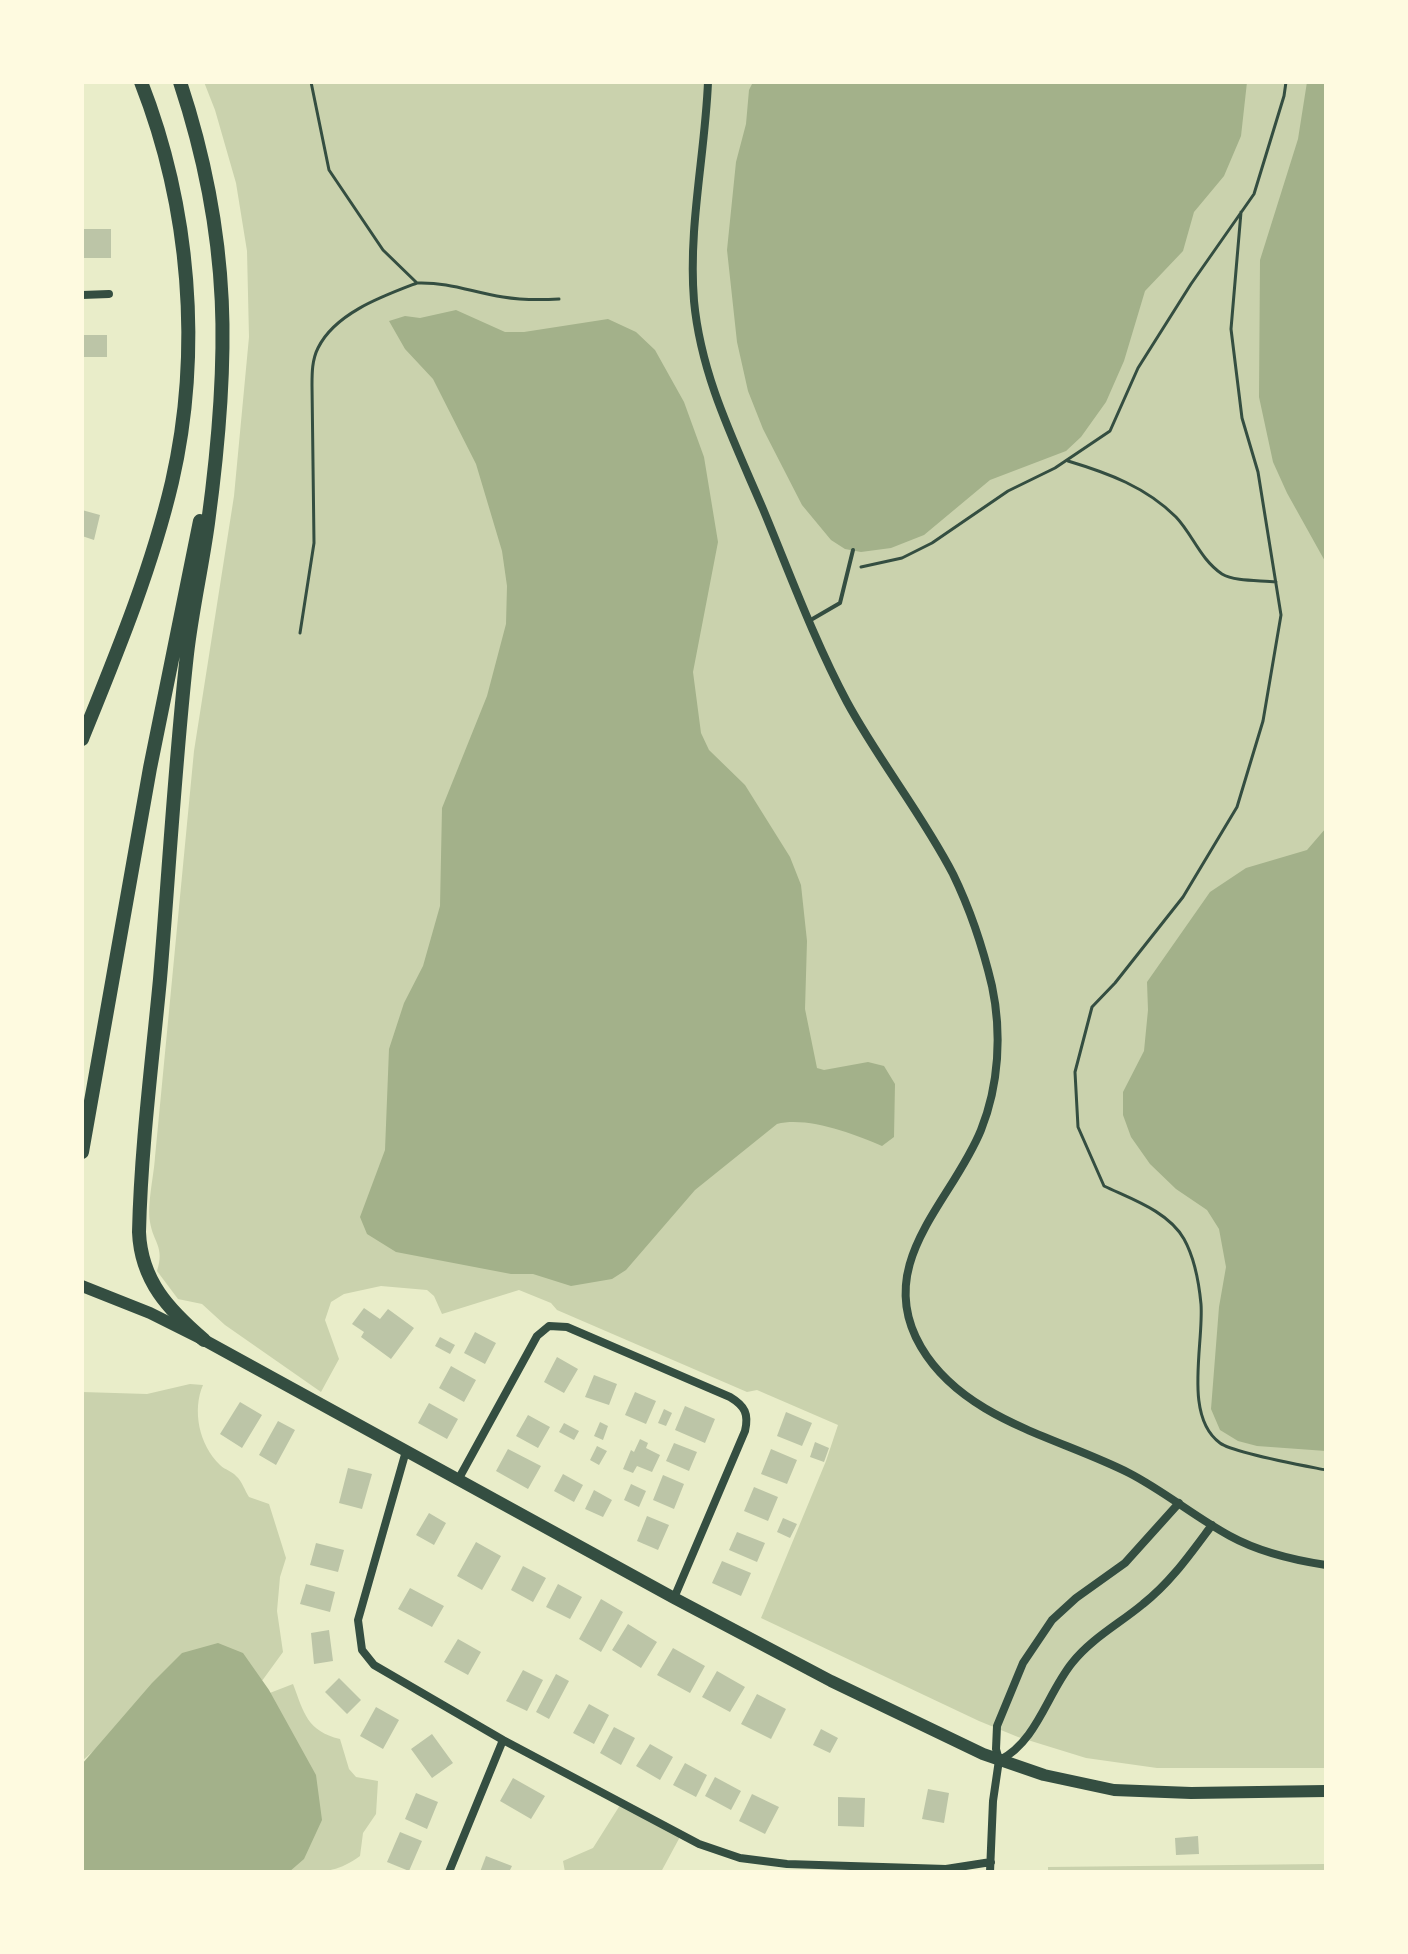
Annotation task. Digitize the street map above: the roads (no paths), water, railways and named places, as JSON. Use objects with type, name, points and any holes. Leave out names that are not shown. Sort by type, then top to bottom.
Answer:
[{"type":"highway","points":[[82,739],[134,607],[155,544],[179,449],[185,404],[188,326],[183,250],[164,153],[141,82]]},
{"type":"highway","points":[[180,82],[208,178],[221,267],[224,350],[205,545],[187,658],[139,1232],[145,1269],[156,1291],[175,1314],[204,1340]]},
{"type":"highway","points":[[82,1152],[150,768],[216,451]]},
{"type":"main road","points":[[82,1286],[150,1313],[204,1340],[831,1681],[999,1760],[1060,1779],[1114,1790],[1191,1793],[1326,1791]]},
{"type":"street","points":[[708,82],[694,243],[694,301],[711,382],[809,621],[855,716],[952,874],[981,946],[996,1008],[995,1071],[987,1114],[969,1154],[920,1235],[908,1266],[906,1303],[913,1330],[936,1367],[973,1400],[1014,1423],[1130,1473],[1231,1537],[1268,1552],[1326,1565]]},
{"type":"street","points":[[82,295],[109,294]]},
{"type":"street","points":[[458,1480],[537,1336],[549,1326],[567,1327],[730,1397],[744,1407],[747,1415],[745,1431],[674,1598]]},
{"type":"street","points":[[406,1451],[358,1620],[362,1650],[374,1665],[503,1740],[699,1844],[740,1858],[787,1864],[946,1869],[990,1867],[993,1801],[999,1760],[997,1726],[1023,1663],[1041,1633],[1064,1608],[1135,1554],[1179,1503]]},
{"type":"street","points":[[999,1760],[1021,1747],[1056,1684],[1082,1651],[1155,1594],[1212,1525]]},
{"type":"street","points":[[449,1872],[503,1740]]},
{"type":"lane","points":[[809,621],[840,603],[853,550]]}]
